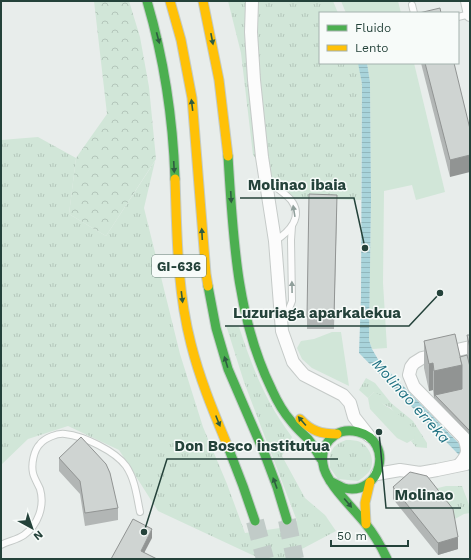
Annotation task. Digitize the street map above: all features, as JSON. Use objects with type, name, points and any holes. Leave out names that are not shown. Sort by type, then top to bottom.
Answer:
[{"type":"street","name":"GI-636","points":[[147,1],[159,45],[169,100],[174,156],[180,276],[187,327],[202,382],[242,483],[255,521]]},
{"type":"street","name":"GI-636","points":[[170,1],[181,40],[192,98],[206,274],[216,328],[228,369],[265,455],[287,520]]},
{"type":"street","points":[[203,1],[219,72],[228,151],[236,259],[241,294],[249,330],[264,370],[282,408],[291,422],[309,440],[321,459],[325,475],[366,524],[380,544],[387,559]]},
{"type":"street","points":[[252,1],[251,32],[254,80],[262,157],[275,241],[280,322],[284,339],[293,362],[304,375],[343,395],[350,403],[354,417],[372,440],[379,452],[400,470]]},
{"type":"street","points":[[467,1],[470,14]]},
{"type":"street","points":[[234,130],[244,260],[248,286],[258,328],[275,374]]},
{"type":"street","points":[[330,481],[345,489],[358,488],[373,478],[400,470],[420,473],[465,464],[468,448],[464,438],[411,383],[409,375],[411,367],[417,360],[427,354],[470,347]]},
{"type":"street","points":[[294,409],[302,421],[314,431],[324,435],[360,432],[372,440]]},
{"type":"street","points":[[321,459],[326,444],[330,439],[342,433],[354,417]]},
{"type":"street","points":[[366,524],[364,502],[366,492],[380,459],[379,452]]},
{"type":"lane","points":[[412,5],[414,12]]},
{"type":"lane","points":[[459,17],[470,14]]},
{"type":"lane","points":[[266,178],[290,199],[296,209],[292,226],[291,240],[292,301],[287,314],[280,322]]},
{"type":"lane","points":[[275,241],[285,235],[292,226]]},
{"type":"lane","points":[[1,545],[23,536],[36,522],[42,507],[40,490],[33,473],[33,458],[39,444],[50,437],[64,433],[81,438],[116,456],[126,466],[132,478],[140,512]]},
{"type":"green space","points":[[94,1],[129,1],[140,37],[149,87],[156,159],[106,236],[69,214],[76,158],[107,114]]},
{"type":"green space","points":[[228,1],[333,1],[338,12],[319,12],[319,64],[359,65],[362,84],[361,200],[288,198],[253,155],[241,53]]},
{"type":"green space","points":[[341,1],[398,1],[401,12],[346,12]]},
{"type":"green space","points":[[367,64],[414,64],[445,192],[416,200],[412,185],[384,191],[383,283],[387,348],[372,349],[369,340],[371,199],[370,82]]},
{"type":"green space","points":[[38,137],[76,158],[69,214],[106,236],[155,161],[144,208],[180,354],[203,427],[227,484],[245,533],[280,528],[297,521],[244,382],[226,325],[239,327],[249,357],[267,397],[274,411],[292,437],[282,456],[305,498],[325,515],[336,531],[283,559],[261,559],[158,511],[119,450],[68,426],[28,439],[1,465],[1,140]]},
{"type":"green space","points":[[332,332],[341,332],[349,386],[312,368],[302,359],[297,348],[301,341],[314,339]]},
{"type":"green space","points":[[366,378],[375,383],[391,403],[413,421],[427,443],[427,448],[416,447],[411,441],[414,439],[391,408],[383,404],[374,392],[368,398],[359,390]]},
{"type":"green space","points":[[374,392],[380,395],[383,404],[401,416],[409,424],[414,432],[414,439],[407,443],[397,438],[370,409],[368,398]]},
{"type":"green space","points":[[346,440],[362,443],[370,453],[372,465],[367,474],[358,481],[338,479],[330,468],[330,454],[334,447]]},
{"type":"green space","points":[[446,486],[462,486],[470,513],[464,514],[453,520],[430,490]]},
{"type":"water","name":"Molinao erreka","points":[[358,64],[367,64],[370,82],[371,199],[369,340],[379,361],[470,455],[470,474],[467,466],[458,454],[359,353],[361,297],[362,84]]},
{"type":"building","points":[[440,8],[441,12],[423,12]]},
{"type":"building","points":[[425,64],[454,64],[470,129],[470,155],[450,160]]},
{"type":"building","points":[[309,194],[337,195],[334,317],[307,317]]},
{"type":"building","points":[[455,334],[462,365],[434,371],[433,363],[429,364],[424,341]]},
{"type":"building","points":[[467,335],[470,335],[470,348]]},
{"type":"building","points":[[467,355],[470,367],[470,431],[435,395],[462,389],[462,365],[460,357]]},
{"type":"building","points":[[81,437],[106,464],[110,473],[118,508],[85,513],[80,481],[59,458]]},
{"type":"building","points":[[410,472],[427,476],[453,509],[458,537],[438,543],[393,487]]},
{"type":"building","points":[[133,519],[152,529],[141,551],[157,559],[111,559]]},
{"type":"tunnel","points":[[287,520],[295,559]]},
{"type":"tunnel","points":[[255,521],[265,559]]},
{"type":"traffic: fast","points":[[147,1],[167,89],[175,179]]},
{"type":"traffic: fast","points":[[228,156],[238,275],[251,334],[260,362],[278,402],[293,424],[310,441],[321,459]]},
{"type":"traffic: fast","points":[[208,286],[216,328],[228,369],[265,455],[287,520]]},
{"type":"traffic: fast","points":[[330,481],[332,482],[344,488],[357,489],[367,484],[374,477],[379,467],[380,456],[377,446],[370,437],[352,431],[335,435],[324,448],[323,464],[325,471],[329,479],[334,487],[368,527],[387,559]]},
{"type":"traffic: fast","points":[[228,447],[255,521]]},
{"type":"traffic: slow","points":[[170,1],[181,40],[192,98],[208,286]]},
{"type":"traffic: slow","points":[[203,1],[219,80],[228,156]]},
{"type":"traffic: slow","points":[[175,179],[178,262],[186,324],[203,383],[228,447]]},
{"type":"traffic: slow","points":[[300,419],[312,429],[337,434]]},
{"type":"traffic: slow","points":[[366,524],[365,503],[370,482]]},
{"type":"place","name":"Molinao ibaia","points":[[365,248]]},
{"type":"place","name":"Luzuriaga aparkalekua","points":[[440,293]]},
{"type":"place","name":"Molinao","points":[[379,432]]},
{"type":"place","name":"Don Bosco institutua","points":[[144,532]]}]
